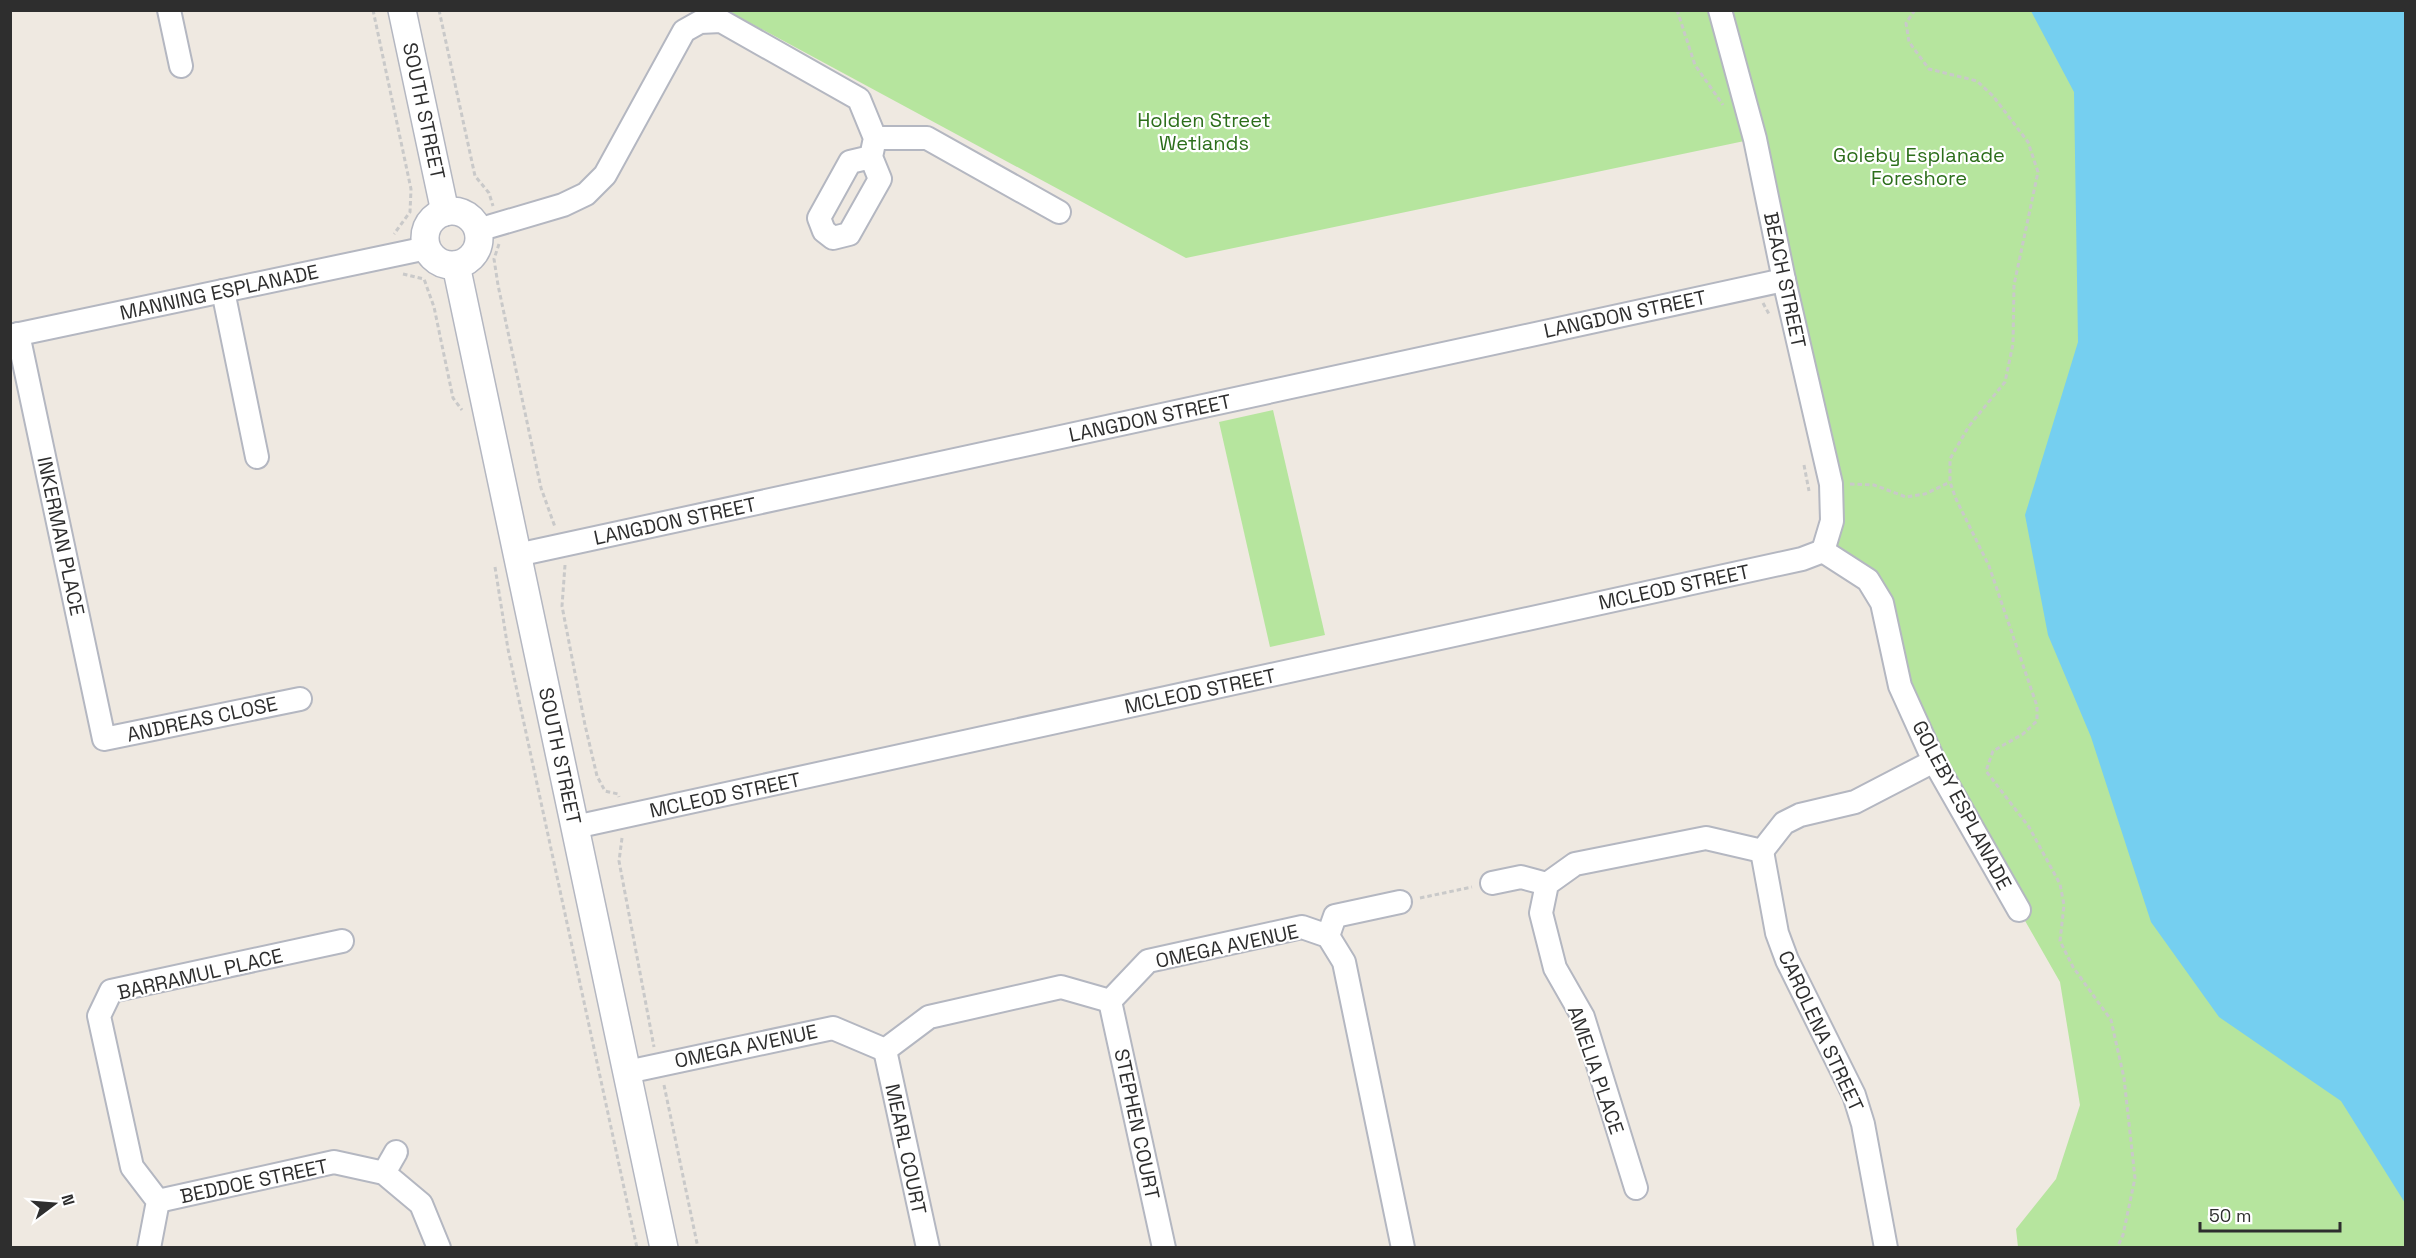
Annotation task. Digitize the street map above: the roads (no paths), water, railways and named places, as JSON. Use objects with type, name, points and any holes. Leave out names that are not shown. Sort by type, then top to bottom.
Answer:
[{"type":"street","points":[[169,10],[181,66]]},
{"type":"street","name":"SOUTH STREET","points":[[402,10],[445,212]]},
{"type":"street","name":"BEACH STREET","points":[[1720,10],[1755,139],[1784,280],[1831,484],[1832,521],[1823,551]]},
{"type":"street","points":[[488,227],[472,256],[456,265],[446,265],[437,261],[427,248],[424,239],[433,219],[445,212],[454,211],[464,214],[488,227],[562,205],[586,194],[604,175],[684,31],[700,22],[721,21],[860,99],[873,148],[927,138],[1059,212]]},
{"type":"street","name":"MANNING ESPLANADE","points":[[14,335],[427,248]]},
{"type":"street","name":"SOUTH STREET","points":[[456,265],[505,557],[575,827],[664,1248]]},
{"type":"street","name":"LANGDON STREET","points":[[505,557],[1784,280]]},
{"type":"street","points":[[223,291],[257,458]]},
{"type":"street","name":"INKERMAN PLACE","points":[[14,335],[104,739]]},
{"type":"street","name":"GOLEBY ESPLANADE","points":[[1823,551],[1868,580],[1882,603],[1900,686],[1934,761],[2019,909]]},
{"type":"street","name":"MCLEOD STREET","points":[[575,827],[1802,559],[1823,551]]},
{"type":"street","name":"ANDREAS CLOSE","points":[[104,739],[300,699]]},
{"type":"street","points":[[1492,883],[1521,877],[1547,884],[1575,864],[1706,838],[1762,851],[1784,823],[1800,816],[1855,802],[1934,761]]},
{"type":"street","name":"CAROLENA STREET","points":[[1762,851],[1777,933],[1787,960],[1857,1105],[1863,1124],[1886,1248]]},
{"type":"street","name":"AMELIA PLACE","points":[[1547,884],[1541,913],[1555,968],[1583,1017],[1636,1188]]},
{"type":"street","name":"OMEGA AVENUE","points":[[1328,936],[1335,916],[1400,902]]},
{"type":"street","name":"OMEGA AVENUE","points":[[1110,1001],[1148,961],[1302,927],[1328,936],[1344,962],[1403,1248]]},
{"type":"street","name":"BARRAMUL PLACE","points":[[158,1201],[132,1167],[99,1016],[111,991],[342,942]]},
{"type":"street","points":[[885,1050],[929,1017],[1061,987],[1110,1001]]},
{"type":"street","name":"STEPHEN COURT","points":[[1110,1001],[1164,1248]]},
{"type":"street","name":"OMEGA AVENUE","points":[[627,1072],[832,1028],[885,1050]]},
{"type":"street","name":"MEARL COURT","points":[[885,1050],[928,1248]]},
{"type":"street","points":[[384,1173],[396,1152]]},
{"type":"street","name":"BEDDOE STREET","points":[[158,1201],[334,1162],[384,1173],[421,1204],[439,1248]]},
{"type":"street","points":[[149,1248],[158,1201]]},
{"type":"water","points":[[2031,11],[2405,11],[2405,1203],[2341,1101],[2219,1017],[2151,922],[2091,737],[2048,635],[2025,515],[2078,342],[2074,92]]},
{"type":"park label","name":"Holden Street Wetlands","points":[[1204,132]]},
{"type":"park label","name":"Goleby Esplanade Foreshore","points":[[1919,166]]}]
